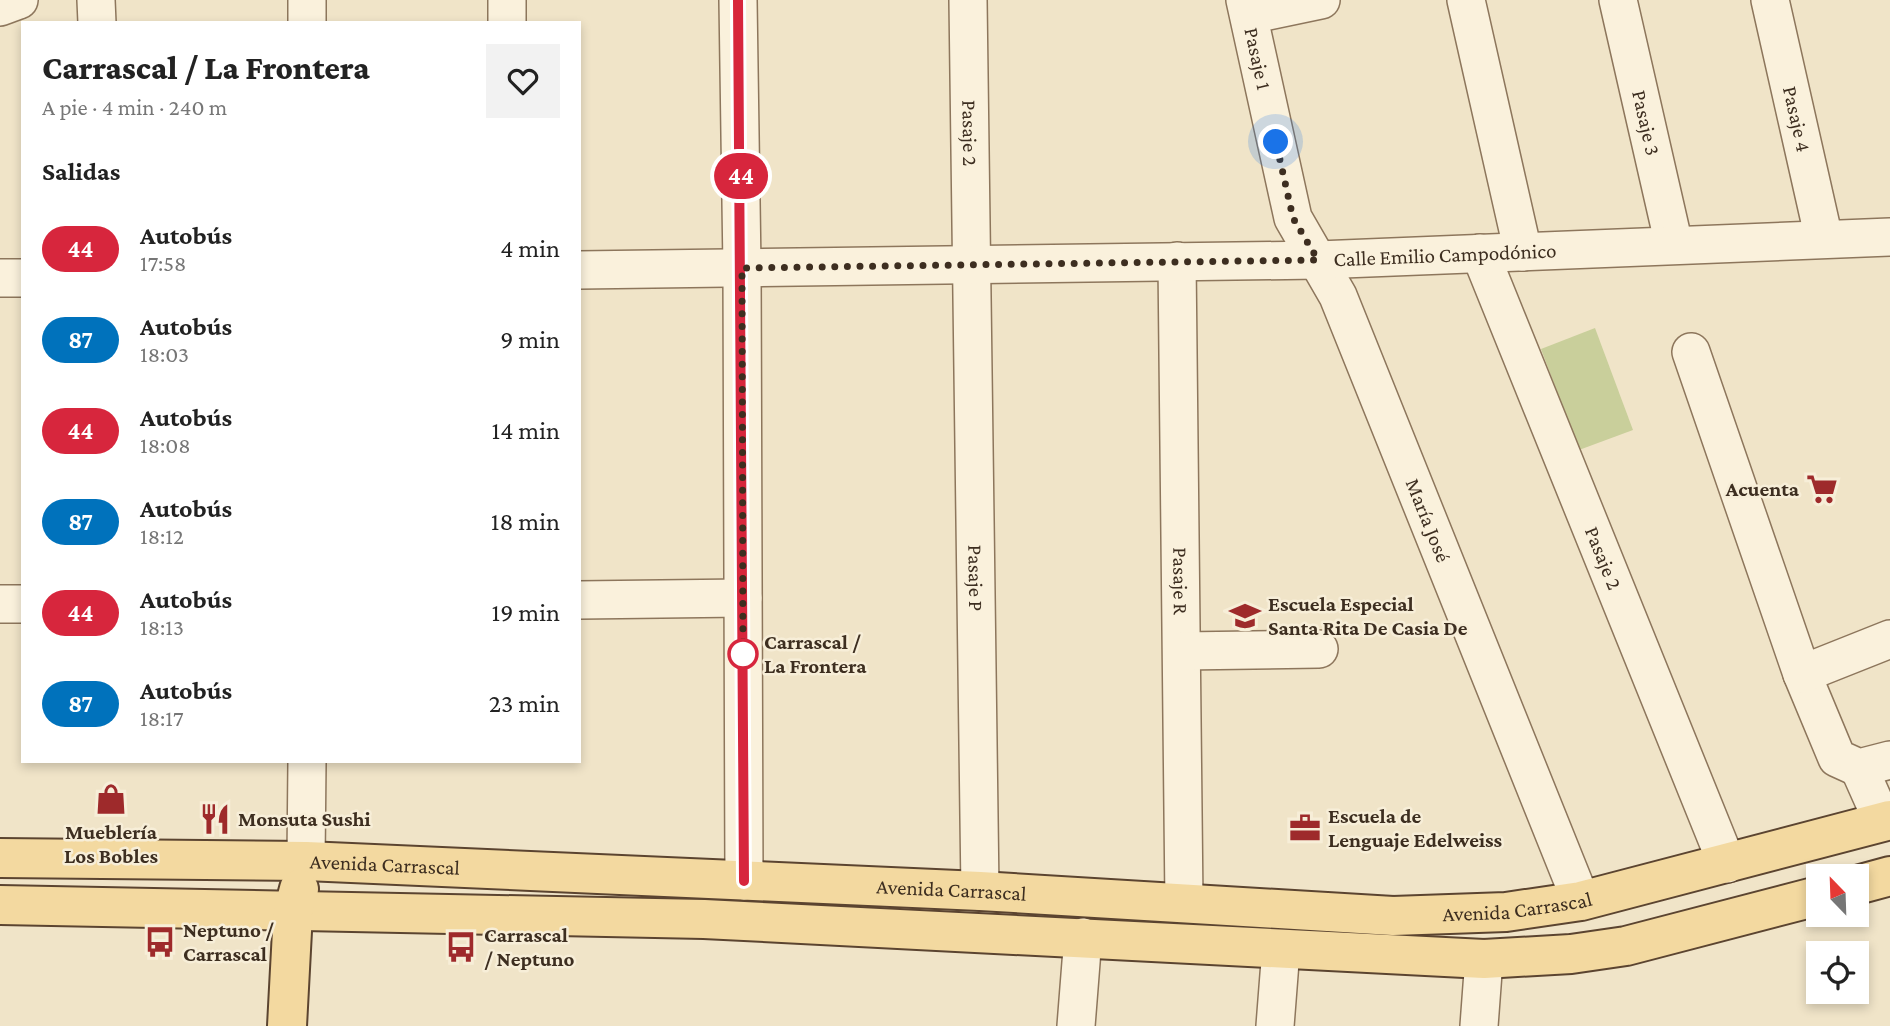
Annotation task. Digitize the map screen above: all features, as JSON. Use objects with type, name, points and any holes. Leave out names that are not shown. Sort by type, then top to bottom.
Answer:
[{"type":"main road","name":"Avenida Carrascal","points":[[0,858],[306,861],[980,891],[1394,916],[1450,916],[1506,912],[1581,901],[1887,821]]},
{"type":"main road","points":[[287,1026],[293,912],[306,861]]},
{"type":"main road","points":[[1869,882],[1890,876]]},
{"type":"main road","name":"Avenida Carrascal","points":[[0,905],[704,919],[1484,959],[1571,954],[1626,946],[1806,899]]},
{"type":"street","points":[[0,7],[19,0]]},
{"type":"street","points":[[96,0],[97,21]]},
{"type":"street","points":[[307,0],[307,21]]},
{"type":"street","points":[[507,0],[507,21]]},
{"type":"street","points":[[738,0],[742,268],[744,881]]},
{"type":"street","name":"Pasaje 2","points":[[968,0],[970,264]]},
{"type":"street","name":"Pasaje 1","points":[[1318,260],[1293,218],[1247,8],[1321,0]]},
{"type":"street","points":[[1466,0],[1522,251]]},
{"type":"street","name":"Pasaje 3","points":[[1618,0],[1674,245]]},
{"type":"street","name":"Pasaje 4","points":[[1770,0],[1824,239]]},
{"type":"street","name":"Calle Emilio Campodónico","points":[[581,270],[1318,260],[1890,237]]},
{"type":"street","name":"Pasaje 2","points":[[1480,253],[1727,864]]},
{"type":"street","name":"María José","points":[[1318,260],[1338,296],[1581,901]]},
{"type":"street","name":"Pasaje R","points":[[1177,261],[1184,903]]},
{"type":"street","name":"Pasaje P","points":[[970,264],[980,891]]},
{"type":"street","points":[[0,278],[21,278]]},
{"type":"street","points":[[1691,352],[1802,674],[1837,758],[1874,764],[1887,821]]},
{"type":"street","points":[[581,600],[743,598]]},
{"type":"street","points":[[0,604],[21,604]]},
{"type":"street","points":[[1802,674],[1890,639]]},
{"type":"street","points":[[1182,652],[1319,649]]},
{"type":"street","points":[[306,861],[307,763]]},
{"type":"street","points":[[1076,1026],[1083,937]]},
{"type":"street","points":[[1275,1026],[1281,949]]},
{"type":"street","points":[[1479,1026],[1484,959]]},
{"type":"green space","points":[[1595,328],[1633,430],[1579,450],[1541,349]]},
{"type":"bus line","name":"44","points":[[738,0],[744,881]]},
{"type":"place","name":"Acuenta","points":[[1822,489]]},
{"type":"place","name":"Escuela Especial Santa Rita De Casia De","points":[[1245,616]]},
{"type":"place","name":"Carrascal / La Frontera","points":[[743,654]]},
{"type":"place","name":"Mueblería Los Bobles","points":[[111,799]]},
{"type":"place","name":"Monsuta Sushi","points":[[215,819]]},
{"type":"place","name":"Escuela de Lenguaje Edelweiss","points":[[1305,828]]},
{"type":"place","name":"Neptuno / Carrascal","points":[[160,942]]},
{"type":"place","name":"Carrascal / Neptuno","points":[[461,947]]},
{"type":"route","points":[[743,654],[742,268],[1318,260],[1293,218],[1276,142]]}]
